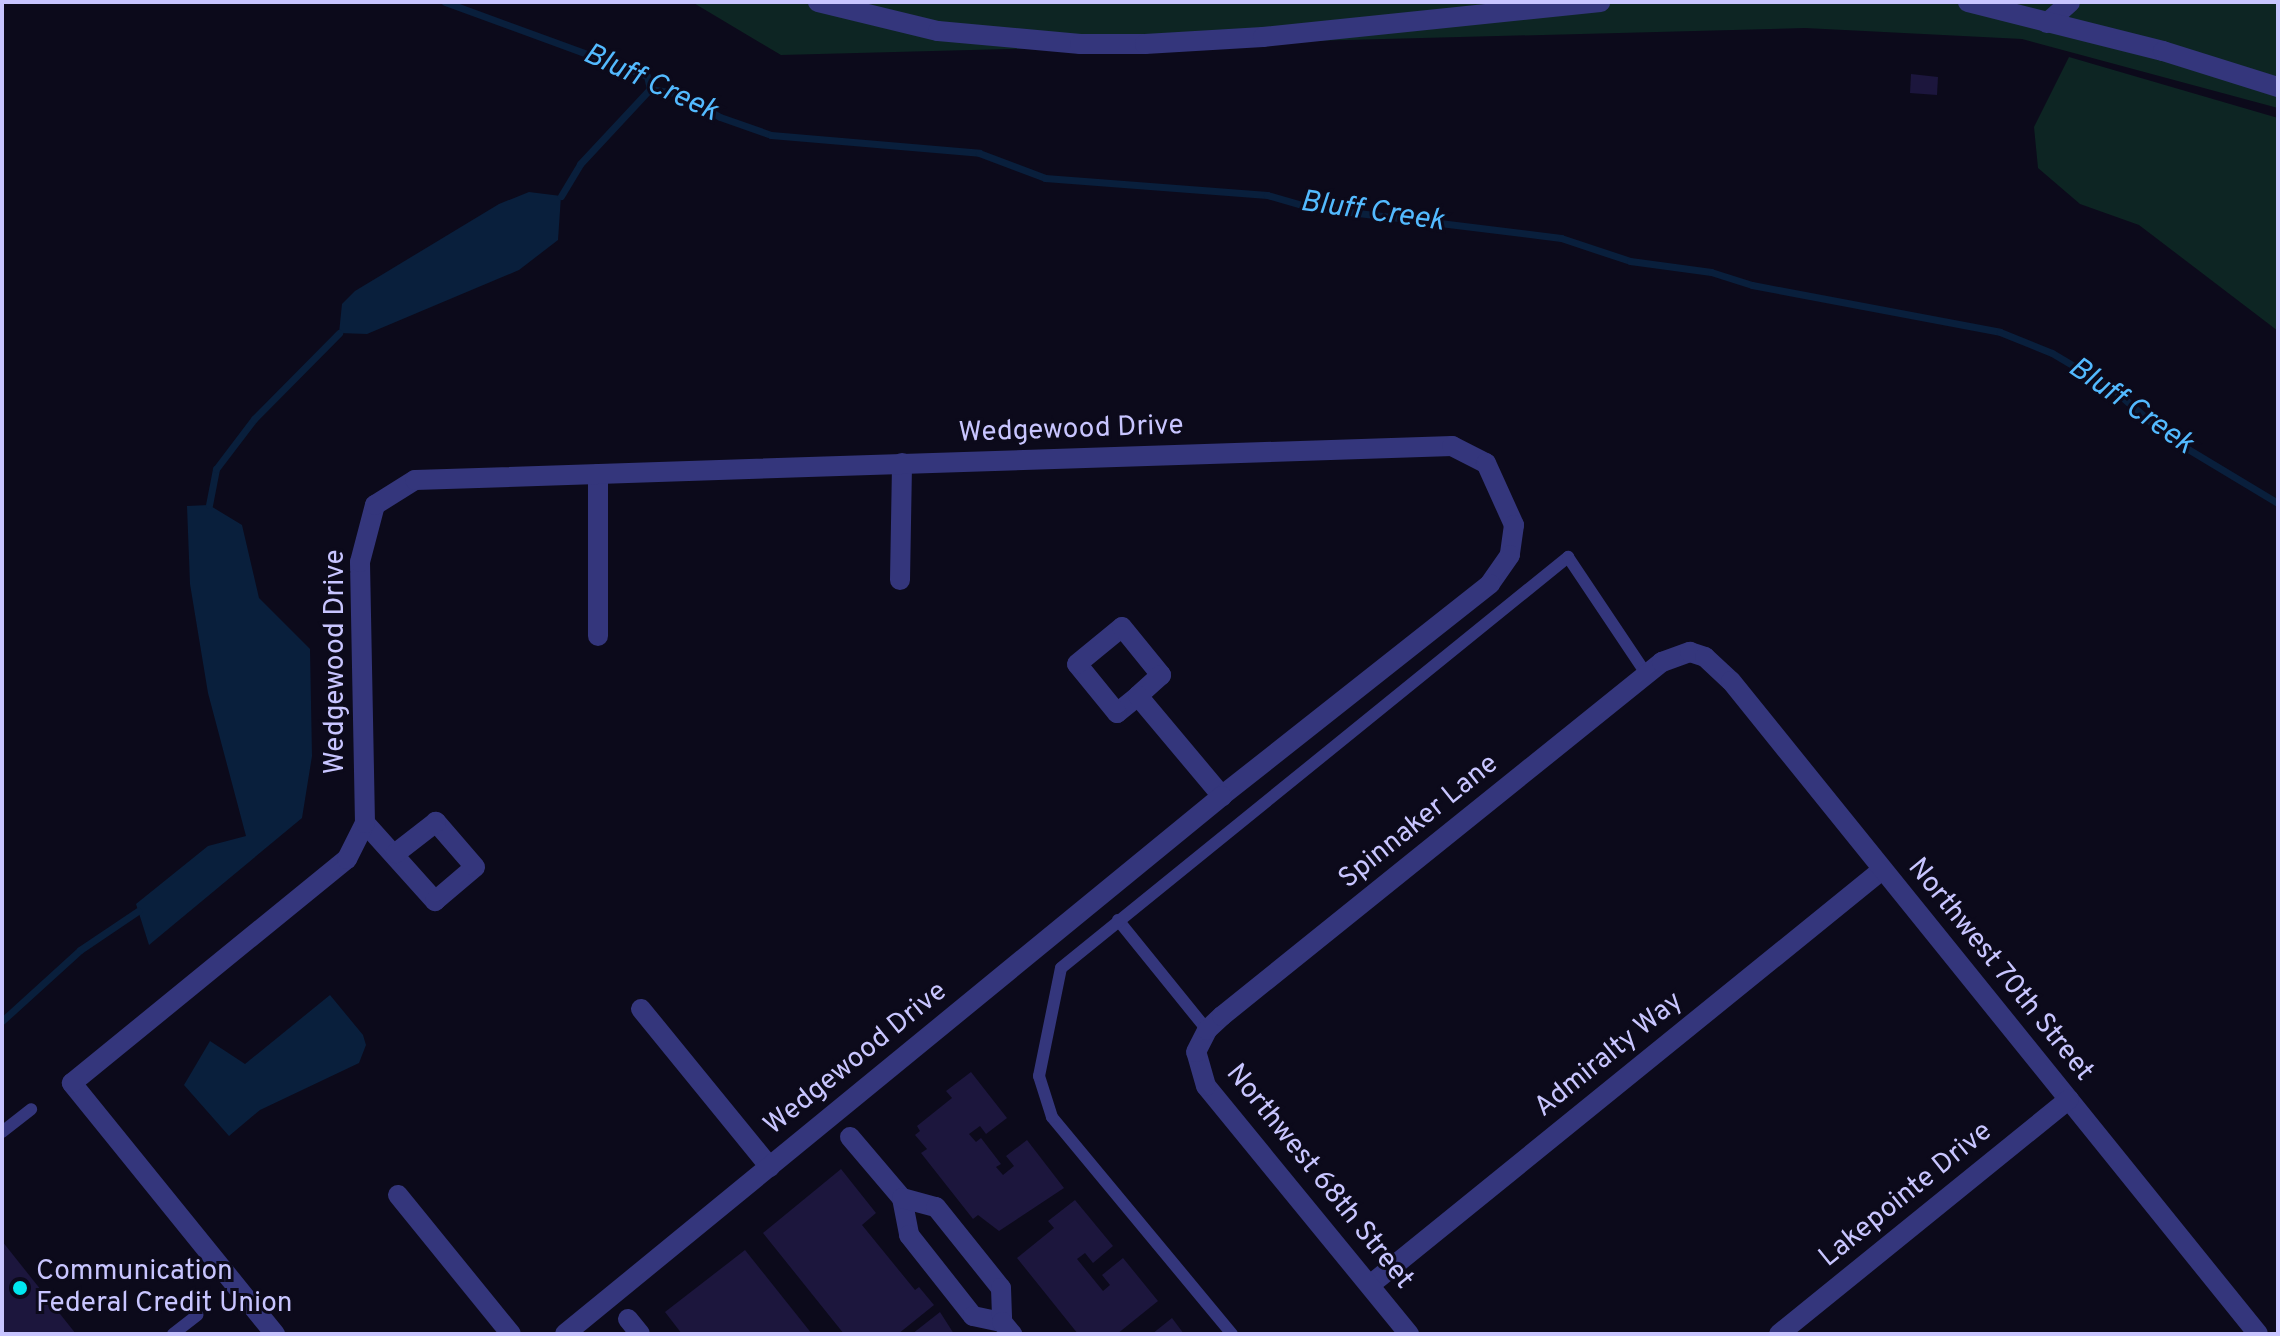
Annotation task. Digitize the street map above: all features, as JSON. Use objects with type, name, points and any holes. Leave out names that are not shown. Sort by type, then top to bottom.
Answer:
[{"type":"street","points":[[818,2],[938,31],[1080,44],[1145,44],[1263,37],[1600,2]]},
{"type":"street","points":[[1968,2],[2163,51],[2278,87]]},
{"type":"street","points":[[2047,23],[2070,2]]},
{"type":"street","name":"Wedgewood Drive","points":[[275,1334],[72,1083],[347,859],[365,823],[360,562],[375,505],[415,480],[1452,446],[1486,463],[1514,525],[1510,555],[1490,584],[1222,796],[565,1334]]},
{"type":"street","points":[[900,580],[902,463]]},
{"type":"street","points":[[598,474],[598,636]]},
{"type":"street","name":"Spinnaker Lane","points":[[1196,1052],[1207,1030],[1647,675],[1690,652]]},
{"type":"street","name":"Northwest 70th Street","points":[[1690,652],[1725,674],[2257,1334]]},
{"type":"street","points":[[1138,696],[1222,796]]},
{"type":"street","points":[[365,823],[396,853]]},
{"type":"street","name":"Admiralty Way","points":[[1370,1285],[1882,870]]},
{"type":"street","points":[[641,1009],[770,1167]]},
{"type":"street","name":"Northwest 68th Street","points":[[1196,1052],[1206,1086],[1409,1334]]},
{"type":"street","name":"Lakepointe Drive","points":[[1779,1334],[2069,1099]]},
{"type":"street","points":[[850,1137],[902,1198],[909,1235],[973,1316],[1007,1328],[1001,1288],[946,1218],[936,1207],[902,1198]]},
{"type":"street","points":[[398,1195],[511,1334]]},
{"type":"lane","points":[[1232,1334],[1052,1117],[1039,1076],[1061,968],[1568,557],[1647,675]]},
{"type":"lane","points":[[1118,920],[1207,1030]]},
{"type":"lane","points":[[2,1132],[31,1109]]},
{"type":"lane","points":[[173,1334],[197,1315]]},
{"type":"green space","points":[[692,2],[2278,2],[2278,108],[2022,39],[1805,28],[781,55]]},
{"type":"green space","points":[[2069,57],[2278,118],[2278,331],[2139,225],[2080,204],[2038,168],[2034,127]]},
{"type":"water","points":[[529,192],[561,196],[558,240],[519,270],[367,334],[339,333],[342,304],[355,291],[499,204]]},
{"type":"water","points":[[209,505],[242,525],[259,598],[310,649],[312,756],[302,818],[149,945],[136,904],[208,846],[246,836],[208,693],[190,584],[187,506]]},
{"type":"water","points":[[330,995],[363,1035],[366,1045],[359,1063],[260,1110],[229,1136],[184,1085],[210,1041],[245,1064]]},
{"type":"building","points":[[1911,74],[1938,77],[1937,95],[1910,93]]},
{"type":"building","points":[[971,1072],[1007,1118],[986,1134],[980,1126],[969,1134],[976,1142],[981,1138],[1001,1164],[996,1167],[1003,1175],[1014,1166],[1006,1156],[1027,1140],[1064,1188],[999,1231],[978,1215],[973,1219],[921,1153],[927,1149],[915,1135],[920,1131],[917,1126],[952,1098],[946,1091]]},
{"type":"building","points":[[841,1169],[876,1213],[862,1225],[915,1290],[919,1287],[934,1305],[898,1334],[844,1334],[763,1233]]},
{"type":"building","points":[[1075,1200],[1113,1246],[1093,1263],[1085,1253],[1077,1259],[1103,1291],[1110,1285],[1102,1275],[1123,1258],[1158,1301],[1117,1334],[1078,1334],[1017,1258],[1054,1228],[1048,1221]]},
{"type":"building","name":"Communication Federal Credit Union","points":[[2,1241],[76,1334],[2,1334]]},
{"type":"building","points":[[745,1250],[812,1334],[682,1334],[665,1312]]},
{"type":"building","points":[[940,1312],[954,1334],[912,1334]]},
{"type":"building","points":[[1172,1318],[1184,1334],[1152,1334]]},
{"type":"waterway","name":"Bluff Creek","points":[[445,2],[647,76],[650,89],[680,94],[720,117],[771,135],[979,153],[1045,178],[1267,195],[1309,207],[1561,238],[1630,261],[1711,272],[1752,285],[2000,332],[2052,353],[2114,390],[2168,437],[2278,503]]},
{"type":"waterway","points":[[561,196],[580,164],[650,89]]},
{"type":"waterway","points":[[209,505],[216,469],[254,419],[339,333]]},
{"type":"waterway","points":[[2,1021],[80,950],[138,911]]},
{"type":"place","name":"Communication Federal Credit Union","points":[[20,1288]]}]
